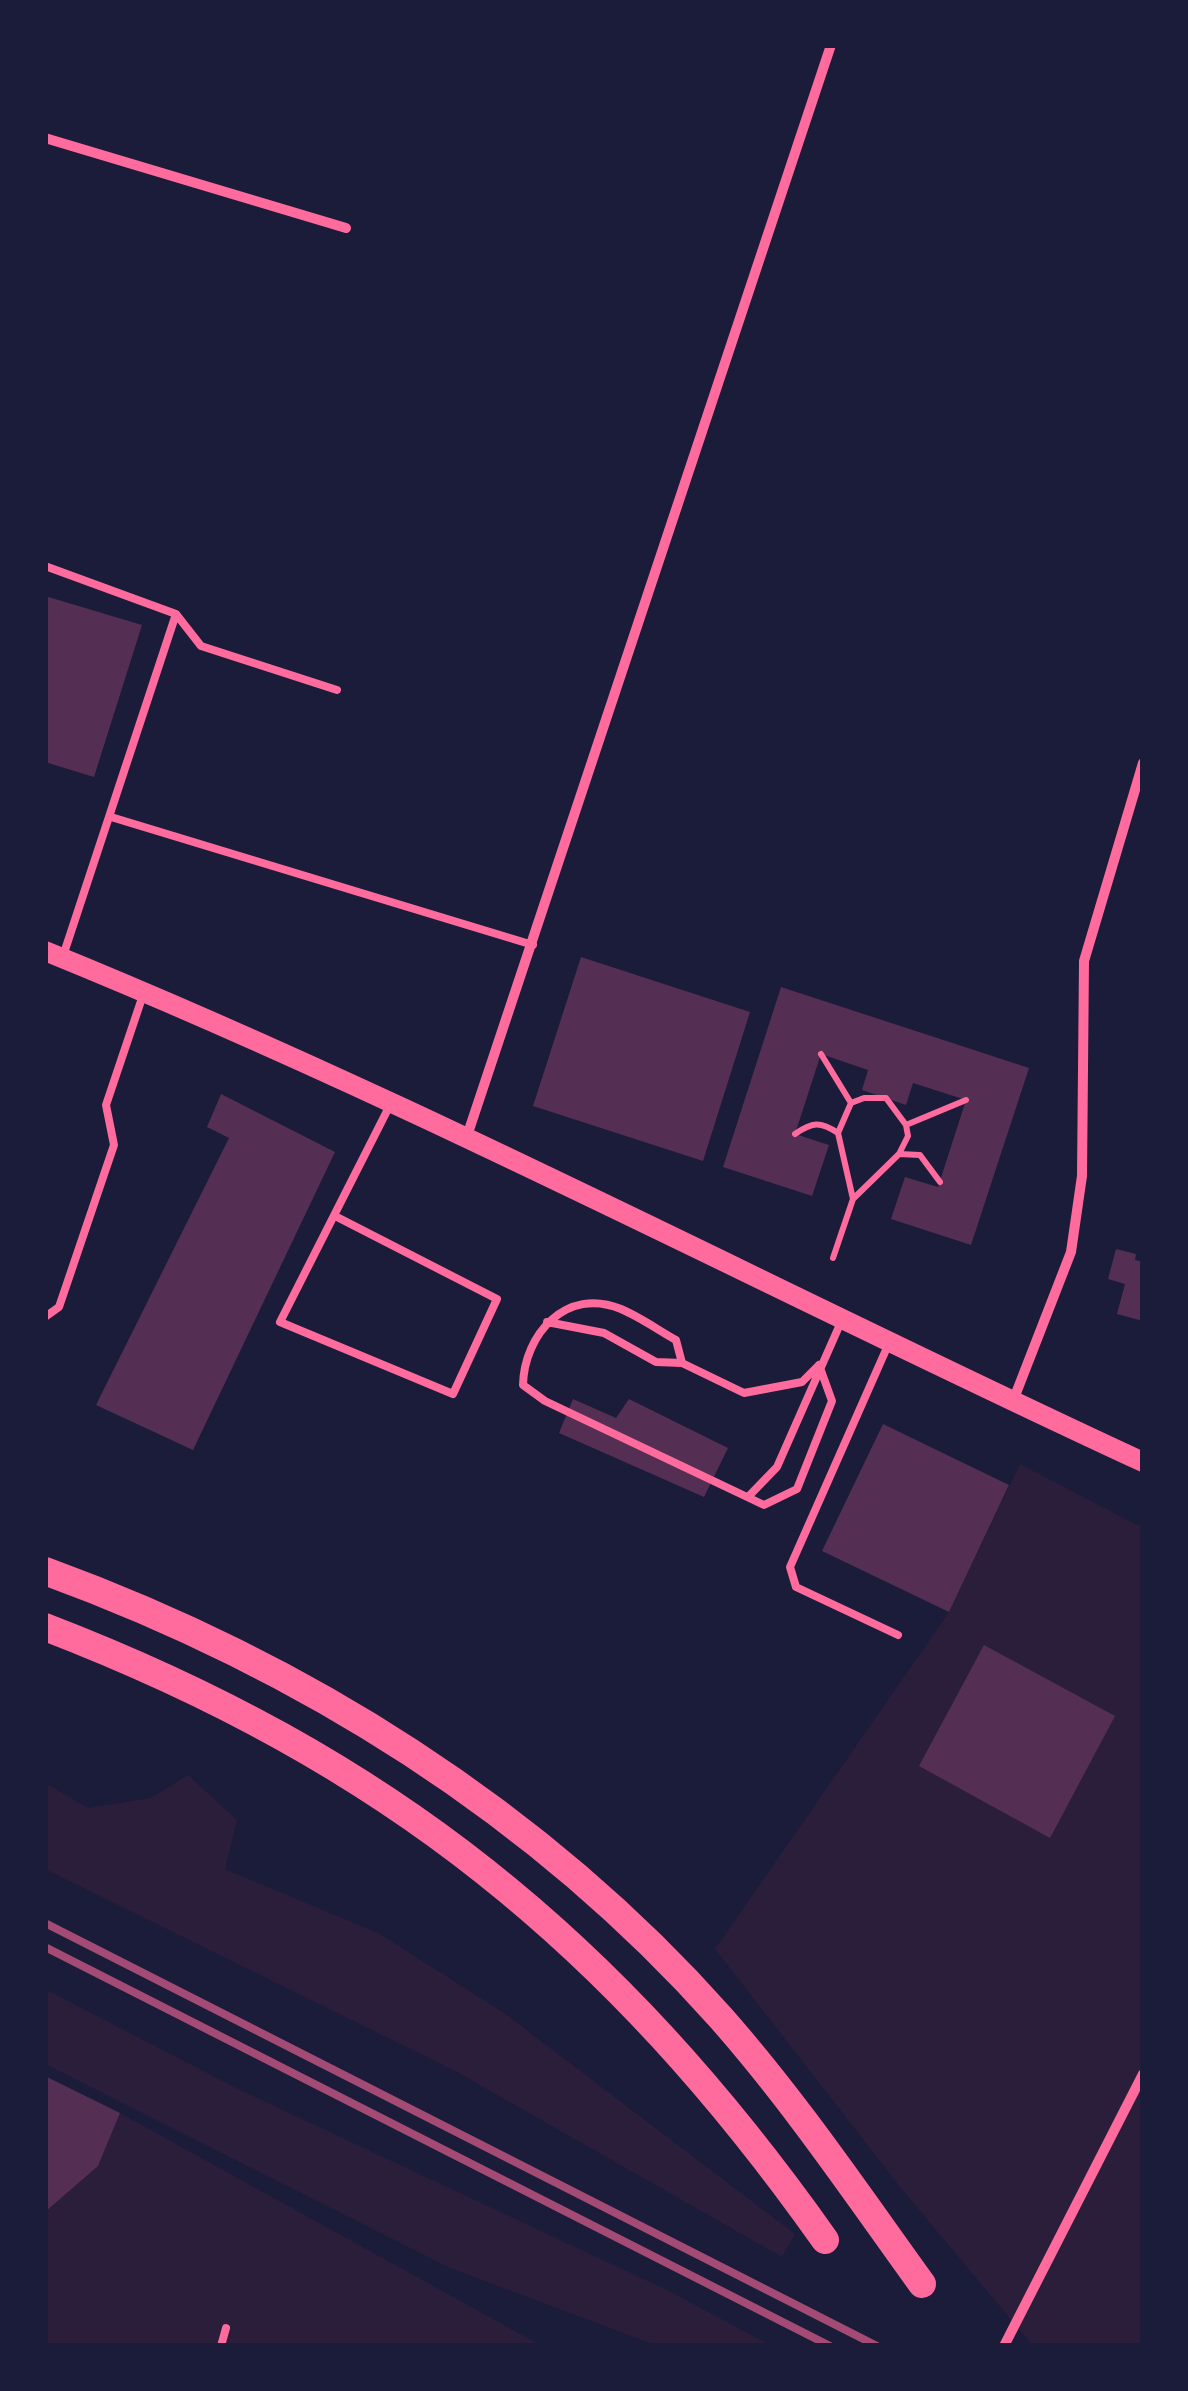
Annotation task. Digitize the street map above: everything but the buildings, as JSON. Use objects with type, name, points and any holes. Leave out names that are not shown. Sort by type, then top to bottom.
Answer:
[{"type":"highway","points":[[45,1571],[198,1632],[349,1713],[462,1786],[572,1872],[671,1966],[763,2067],[922,2284]]},
{"type":"highway","points":[[45,1627],[163,1676],[286,1738],[398,1807],[505,1885],[605,1974],[696,2070],[826,2240]]},
{"type":"main road","points":[[53,955],[144,991],[391,1103],[1143,1462]]},
{"type":"street","points":[[466,1140],[831,45]]},
{"type":"street","points":[[45,138],[346,228]]},
{"type":"street","points":[[1012,1402],[1071,1252],[1082,1176],[1084,961],[1143,763]]},
{"type":"street","points":[[1004,2346],[1143,2074]]},
{"type":"lane","points":[[45,566],[176,614],[202,646],[337,690]]},
{"type":"lane","points":[[53,955],[111,817],[176,614]]},
{"type":"lane","points":[[111,817],[533,945]]},
{"type":"lane","points":[[45,1317],[60,1307],[114,1145],[106,1106],[144,991]]},
{"type":"lane","points":[[335,1216],[496,1299],[453,1394],[280,1322],[391,1103]]},
{"type":"lane","points":[[682,1363],[676,1340],[618,1308],[584,1302],[544,1322],[523,1359],[523,1386],[545,1401],[764,1505],[798,1489],[832,1401],[819,1365]]},
{"type":"lane","points":[[748,1497],[777,1467],[841,1320]]},
{"type":"lane","points":[[544,1322],[604,1333],[656,1362],[682,1363],[744,1393],[802,1382],[819,1365]]},
{"type":"lane","points":[[889,1343],[790,1567],[790,1578],[796,1588],[898,1635]]},
{"type":"lane","points":[[221,2346],[226,2328]]},
{"type":"path","points":[[820,1054],[851,1103]]},
{"type":"path","points":[[833,1258],[852,1199],[900,1154],[908,1136],[906,1125],[886,1098],[864,1098],[851,1103],[838,1133],[852,1199]]},
{"type":"path","points":[[906,1125],[966,1100]]},
{"type":"path","points":[[795,1134],[810,1124],[824,1124],[838,1133]]},
{"type":"path","points":[[900,1154],[920,1155],[940,1182]]},
{"type":"shaded area","points":[[1020,1464],[1143,1528],[1143,2346],[1033,2346],[900,2187],[715,1949],[949,1612]]},
{"type":"shaded area","points":[[188,1775],[237,1820],[225,1869],[380,1934],[504,2013],[795,2234],[782,2257],[455,2071],[45,1869],[45,1783],[88,1808],[151,1798]]},
{"type":"shaded area","points":[[45,1989],[236,2088],[667,2290],[772,2346],[658,2346],[450,2268],[45,2064]]},
{"type":"shaded area","points":[[120,2113],[542,2346],[45,2346],[45,2212],[98,2166]]},
{"type":"railway","points":[[45,1923],[877,2346]]},
{"type":"railway","points":[[45,1947],[830,2346]]}]
